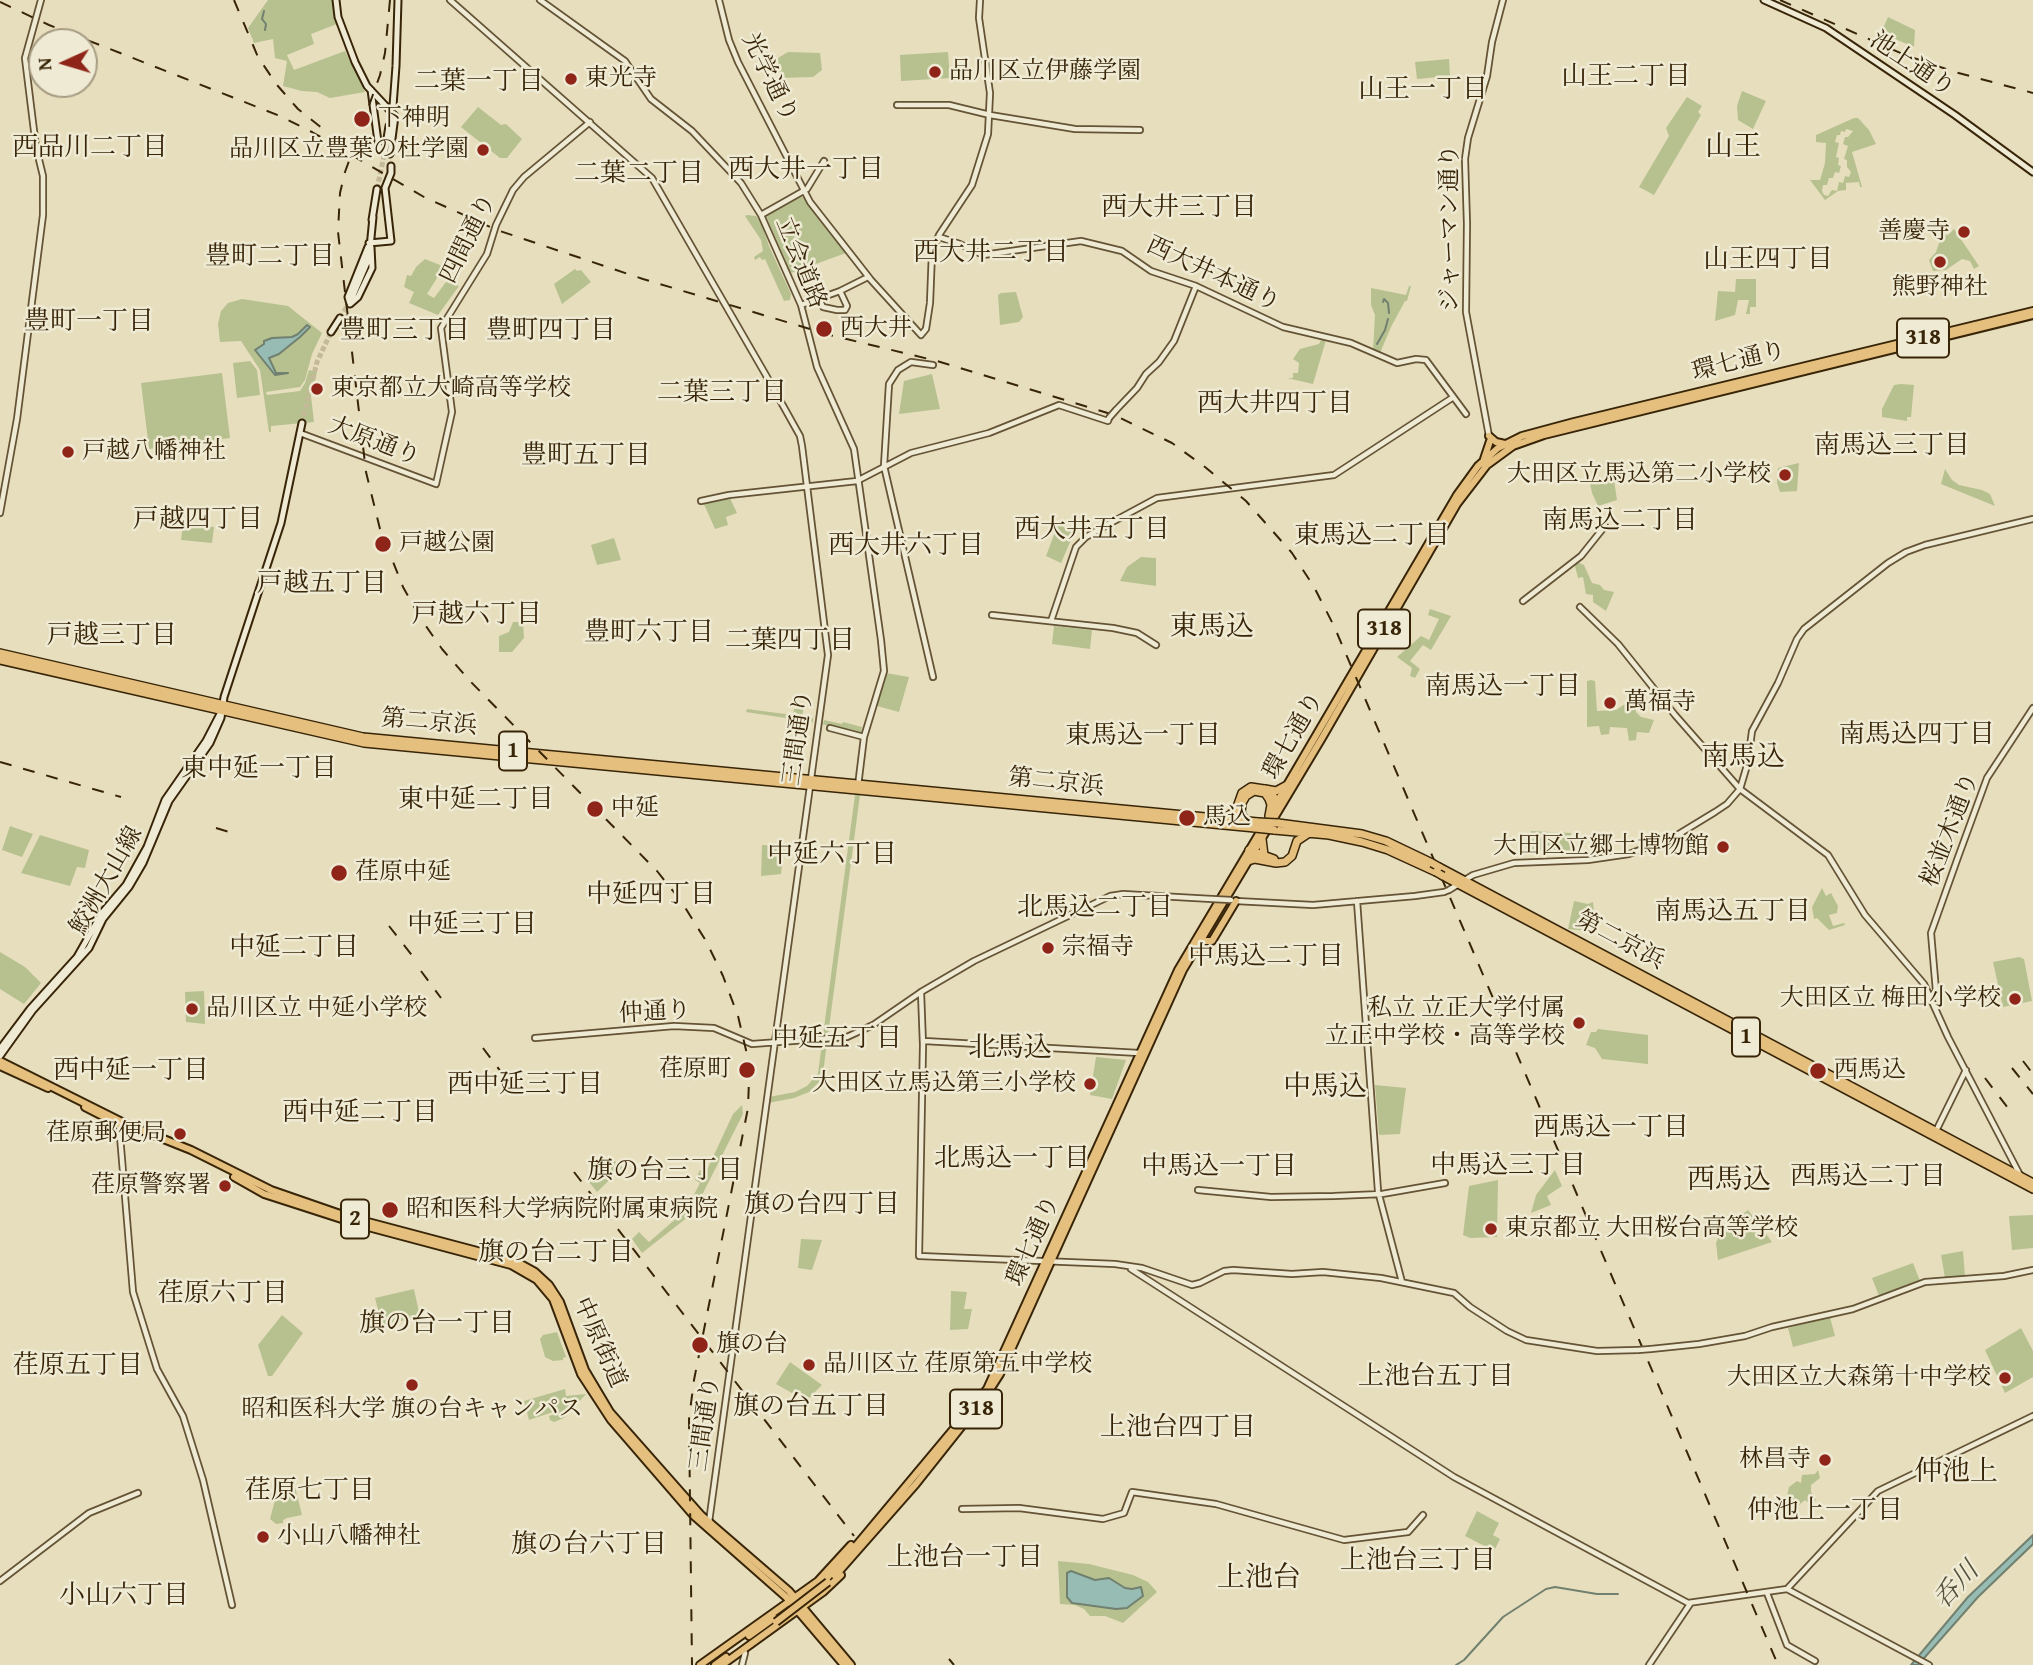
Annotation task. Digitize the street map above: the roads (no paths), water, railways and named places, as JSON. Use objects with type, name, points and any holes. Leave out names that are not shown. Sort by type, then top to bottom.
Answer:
[{"type":"highway","name":"第二京浜","points":[[0,653],[364,743],[1257,825],[1337,836],[1373,845],[1438,869]]},
{"type":"highway","name":"第二京浜","points":[[0,660],[222,707]]},
{"type":"highway","points":[[1225,818],[1236,810],[1245,790],[1255,787],[1276,791],[1289,784]]},
{"type":"highway","points":[[1264,789],[1278,801]]},
{"type":"highway","points":[[1245,820],[1241,813],[1244,800],[1256,791],[1265,793],[1269,799],[1269,816]]},
{"type":"highway","name":"第二京浜","points":[[1116,811],[1225,818],[1245,820],[1257,825]]},
{"type":"highway","name":"第二京浜","points":[[1279,828],[1362,834],[1386,841],[2020,1180],[2033,1183]]},
{"type":"highway","points":[[1251,854],[1255,859],[1277,859],[1287,855],[1291,834],[1279,828]]},
{"type":"highway","points":[[1251,854],[1276,863],[1285,862],[1292,856],[1297,841],[1309,833]]},
{"type":"highway","points":[[1262,839],[1265,858]]},
{"type":"highway","name":"第二京浜","points":[[1462,882],[1936,1130],[2033,1189]]},
{"type":"main road","points":[[336,0],[338,17],[351,53],[371,90],[395,116],[384,151]]},
{"type":"main road","points":[[393,106],[398,0]]},
{"type":"main road","name":"池上通り","points":[[1764,0],[1826,28],[1955,115],[2033,172]]},
{"type":"main road","points":[[371,90],[384,151]]},
{"type":"main road","points":[[384,151],[389,126]]},
{"type":"main road","points":[[370,245],[391,241],[386,184],[391,166]]},
{"type":"main road","points":[[351,300],[366,264],[377,190]]},
{"type":"main road","points":[[370,245],[372,268],[358,296],[350,304],[347,298],[370,245]]},
{"type":"main road","name":"環七通り","points":[[827,1581],[987,1389],[1049,1261],[1178,970],[1215,900],[1225,885],[1236,877],[1262,839],[1457,504],[1493,456],[1506,444],[1535,432],[2033,313]]},
{"type":"main road","name":"環七通り","points":[[1236,877],[1457,495],[1483,461],[1544,435],[2033,313]]},
{"type":"main road","points":[[331,332],[340,318]]},
{"type":"main road","name":"鮫洲大山線","points":[[0,1049],[30,1009],[77,957],[102,912],[126,885],[147,847],[165,800],[206,741],[222,707],[281,523],[302,423]]},
{"type":"main road","points":[[1483,461],[1490,439],[1506,444]]},
{"type":"main road","name":"鮫洲大山線","points":[[0,1058],[33,1010],[83,956],[103,919],[134,879],[169,801],[210,743],[221,718],[222,707]]},
{"type":"main road","points":[[1232,899],[1236,877]]},
{"type":"main road","name":"環七通り","points":[[715,1665],[827,1581],[870,1538],[989,1392],[1178,980],[1200,941],[1212,942],[1232,899]]},
{"type":"main road","name":"中原街道","points":[[0,1058],[119,1122],[191,1150],[278,1193],[349,1217],[515,1261],[529,1268],[544,1280],[557,1296],[585,1370],[607,1408],[709,1522],[792,1599],[852,1665]]},
{"type":"main road","name":"中原街道","points":[[0,1066],[187,1153],[269,1195],[370,1228],[511,1265],[530,1274],[553,1299],[581,1374],[604,1412],[700,1521],[792,1599]]},
{"type":"main road","points":[[699,1665],[827,1572],[871,1526]]},
{"type":"main road","points":[[722,1665],[839,1577],[870,1538]]},
{"type":"main road","name":"中原街道","points":[[800,1608],[844,1665]]},
{"type":"main road","name":"環七通り","points":[[707,1665],[775,1620]]},
{"type":"street","points":[[0,513],[17,419],[43,215],[43,176],[36,147],[25,58],[41,0]]},
{"type":"street","name":"三間通り","points":[[450,0],[652,178],[800,436],[828,645],[709,1522]]},
{"type":"street","name":"立会道路","points":[[540,0],[625,61],[651,99],[692,131],[734,176],[761,215],[802,311],[817,367],[854,447],[884,671],[864,737],[858,787]]},
{"type":"street","name":"光学通り","points":[[719,0],[737,62],[804,191],[868,277],[921,335],[926,329],[932,253],[939,237]]},
{"type":"street","points":[[939,237],[974,183],[988,134],[989,76],[979,18],[980,0]]},
{"type":"street","name":"ジャーマン通り","points":[[1493,456],[1466,312],[1465,164],[1469,132],[1487,76],[1492,42],[1503,0]]},
{"type":"street","points":[[897,105],[949,105],[1074,129],[1140,130]]},
{"type":"street","name":"四間通り","points":[[436,484],[452,412],[440,328],[487,254],[496,225],[513,190],[524,177],[590,122]]},
{"type":"street","points":[[761,215],[810,186],[824,161]]},
{"type":"street","name":"西大井本通り","points":[[939,237],[983,255],[1081,242],[1122,251],[1151,271],[1196,286],[1269,321],[1351,343],[1395,363],[1423,359],[1452,398]]},
{"type":"street","points":[[802,311],[819,299],[868,277]]},
{"type":"street","points":[[701,501],[729,495],[860,479],[911,453],[989,433],[1059,405],[1108,421],[1178,335],[1196,286]]},
{"type":"street","points":[[819,299],[823,307],[845,310],[847,306],[840,291]]},
{"type":"street","points":[[933,365],[911,362],[898,370],[889,384],[884,466],[933,677]]},
{"type":"street","points":[[1051,621],[1076,547],[1086,537],[1157,498],[1334,475],[1452,398],[1465,414]]},
{"type":"street","name":"大原通り","points":[[300,433],[436,484]]},
{"type":"street","points":[[1462,882],[1473,875],[1514,863],[1588,860],[1638,851],[1674,837],[1724,806],[1740,789],[1748,762],[1751,734],[1804,629],[1906,552],[2033,519]]},
{"type":"street","points":[[1523,601],[1581,556],[1605,526]]},
{"type":"street","points":[[1580,607],[1618,644],[1740,789],[1828,855],[1856,903],[1919,976],[2020,1180]]},
{"type":"street","points":[[992,615],[1123,630],[1137,633],[1156,645]]},
{"type":"street","name":"桜並木通り","points":[[1930,997],[1936,991],[1931,933],[1987,778],[2033,708]]},
{"type":"street","points":[[817,725],[864,737]]},
{"type":"street","name":"仲通り","points":[[535,1038],[675,1026],[714,1028],[752,1044],[847,1037],[873,1025],[921,992],[974,961],[1110,896],[1123,894],[1232,899],[1306,905],[1447,891],[1462,882]]},
{"type":"street","points":[[1357,901],[1379,1194],[1402,1283]]},
{"type":"street","points":[[921,992],[923,1041],[919,1256],[1142,1268],[1189,1284],[1200,1283],[1233,1270],[1292,1274],[1336,1272],[1455,1293],[1470,1307],[1526,1340],[1597,1351],[1651,1349],[1745,1336],[1772,1327],[1856,1308],[1925,1282],[2004,1276],[2033,1270]]},
{"type":"street","points":[[923,1041],[1140,1054]]},
{"type":"street","points":[[1936,1130],[1966,1070]]},
{"type":"street","points":[[119,1122],[133,1292],[157,1369],[183,1416],[207,1497],[232,1605]]},
{"type":"street","points":[[1198,1190],[1271,1197],[1379,1194],[1445,1183]]},
{"type":"street","points":[[1127,1267],[1454,1477],[1690,1604],[1787,1589],[1878,1491],[2033,1416]]},
{"type":"street","points":[[962,1508],[1019,1508],[1103,1519],[1124,1513],[1132,1492],[1135,1492],[1216,1504],[1344,1540],[1408,1532],[1423,1515]]},
{"type":"street","points":[[0,1581],[89,1513],[138,1493]]},
{"type":"street","points":[[1787,1589],[1928,1665]]},
{"type":"street","points":[[1767,1593],[1787,1645],[1815,1661]]},
{"type":"street","points":[[1649,1665],[1690,1604]]},
{"type":"street","points":[[742,1665],[745,1653],[743,1650]]},
{"type":"water","points":[[307,325],[310,327],[300,337],[279,354],[269,358],[276,373],[288,373],[275,375],[255,350],[264,344],[264,341],[272,338],[292,337]]},
{"type":"water","points":[[2033,1535],[2033,1544],[1978,1597],[1918,1665],[1911,1665],[1968,1597]]},
{"type":"water","points":[[1071,1571],[1095,1580],[1109,1578],[1125,1588],[1141,1587],[1143,1596],[1127,1608],[1072,1603],[1067,1597],[1067,1573]]},
{"type":"waterway","points":[[264,11],[262,19],[266,24],[265,30]]},
{"type":"waterway","points":[[1383,302],[1384,299],[1388,303],[1389,313]]},
{"type":"waterway","points":[[1377,344],[1388,319]]},
{"type":"waterway","points":[[1456,1665],[1464,1660],[1503,1617],[1546,1589],[1555,1587],[1597,1594],[1618,1594]]},
{"type":"tunnel","points":[[389,126],[393,106]]},
{"type":"tunnel","points":[[377,189],[385,151]]},
{"type":"tunnel","points":[[340,318],[351,300]]},
{"type":"tunnel","points":[[302,423],[317,362],[331,332]]},
{"type":"railway","points":[[234,0],[258,57],[277,85],[298,109],[327,132]]},
{"type":"railway","points":[[390,0],[385,53],[380,75],[345,172],[340,193],[338,232],[366,472],[380,529],[403,587],[442,649],[470,681],[657,871],[681,901],[706,941],[723,976],[738,1016],[746,1050],[748,1108],[694,1380],[689,1419],[692,1665]]},
{"type":"railway","points":[[1780,0],[1905,55],[2033,93]]},
{"type":"railway","points":[[0,2],[49,25],[280,116],[424,197],[497,230],[643,279],[830,335],[937,361],[1114,415],[1172,443],[1246,501],[1292,553],[1314,587],[1334,626],[1778,1665]]},
{"type":"railway","points":[[0,762],[121,797]]},
{"type":"railway","points":[[216,828],[236,834]]},
{"type":"railway","points":[[389,926],[418,963]]},
{"type":"railway","points":[[421,971],[441,998]]},
{"type":"railway","points":[[483,1048],[513,1088]]},
{"type":"railway","points":[[2023,1061],[2033,1074]]},
{"type":"railway","points":[[2012,1068],[2033,1094]]},
{"type":"railway","points":[[1985,1078],[2008,1108]]},
{"type":"railway","points":[[574,1172],[854,1536]]},
{"type":"railway","points":[[949,1659],[954,1665]]},
{"type":"place","name":"品川区立伊藤学園","points":[[935,72]]},
{"type":"place","name":"東光寺","points":[[571,79]]},
{"type":"place","name":"下神明","points":[[362,119]]},
{"type":"place","name":"品川区立豊葉の杜学園","points":[[483,150]]},
{"type":"place","name":"善慶寺","points":[[1964,232]]},
{"type":"place","name":"熊野神社","points":[[1940,262]]},
{"type":"place","name":"西大井","points":[[824,329]]},
{"type":"place","name":"東京都立大崎高等学校","points":[[317,389]]},
{"type":"place","name":"戸越八幡神社","points":[[68,452]]},
{"type":"place","name":"大田区立馬込第二小学校","points":[[1785,475]]},
{"type":"place","name":"戸越公園","points":[[383,544]]},
{"type":"place","name":"萬福寺","points":[[1610,703]]},
{"type":"place","name":"中延","points":[[595,809]]},
{"type":"place","name":"馬込","points":[[1187,818]]},
{"type":"place","name":"大田区立郷土博物館","points":[[1723,847]]},
{"type":"place","name":"荏原中延","points":[[339,873]]},
{"type":"place","name":"宗福寺","points":[[1048,948]]},
{"type":"place","name":"大田区立 梅田小学校","points":[[2015,999]]},
{"type":"place","name":"品川区立 中延小学校","points":[[192,1009]]},
{"type":"place","name":"私立 立正大学付属 立正中学校・高等学校","points":[[1579,1023]]},
{"type":"place","name":"荏原町","points":[[747,1070]]},
{"type":"place","name":"西馬込","points":[[1818,1071]]},
{"type":"place","name":"大田区立馬込第三小学校","points":[[1090,1084]]},
{"type":"place","name":"荏原郵便局","points":[[180,1134]]},
{"type":"place","name":"荏原警察署","points":[[225,1186]]},
{"type":"place","name":"昭和医科大学病院附属東病院","points":[[390,1210]]},
{"type":"place","name":"東京都立 大田桜台高等学校","points":[[1491,1229]]},
{"type":"place","name":"旗の台","points":[[700,1345]]},
{"type":"place","name":"品川区立 荏原第五中学校","points":[[809,1365]]},
{"type":"place","name":"大田区立大森第十中学校","points":[[2005,1378]]},
{"type":"place","name":"昭和医科大学 旗の台キャンパス","points":[[412,1385]]},
{"type":"place","name":"林昌寺","points":[[1825,1460]]},
{"type":"place","name":"小山八幡神社","points":[[263,1537]]},
{"type":"district","name":"山王二丁目","points":[[1626,77]]},
{"type":"district","name":"二葉一丁目","points":[[479,82]]},
{"type":"district","name":"山王一丁目","points":[[1423,90]]},
{"type":"district","name":"西品川二丁目","points":[[90,148]]},
{"type":"district","name":"山王","points":[[1733,148]]},
{"type":"district","name":"西大井一丁目","points":[[806,170]]},
{"type":"district","name":"二葉二丁目","points":[[639,174]]},
{"type":"district","name":"西大井三丁目","points":[[1179,208]]},
{"type":"district","name":"西大井二丁目","points":[[991,253]]},
{"type":"district","name":"豊町二丁目","points":[[270,257]]},
{"type":"district","name":"山王四丁目","points":[[1768,260]]},
{"type":"district","name":"豊町一丁目","points":[[89,322]]},
{"type":"district","name":"豊町三丁目","points":[[405,331]]},
{"type":"district","name":"豊町四丁目","points":[[551,331]]},
{"type":"district","name":"二葉三丁目","points":[[722,393]]},
{"type":"district","name":"西大井四丁目","points":[[1275,404]]},
{"type":"district","name":"南馬込三丁目","points":[[1892,446]]},
{"type":"district","name":"豊町五丁目","points":[[586,456]]},
{"type":"district","name":"戸越四丁目","points":[[198,520]]},
{"type":"district","name":"南馬込二丁目","points":[[1620,521]]},
{"type":"district","name":"西大井五丁目","points":[[1092,530]]},
{"type":"district","name":"東馬込二丁目","points":[[1372,536]]},
{"type":"district","name":"西大井六丁目","points":[[906,546]]},
{"type":"district","name":"戸越五丁目","points":[[322,584]]},
{"type":"district","name":"戸越六丁目","points":[[477,615]]},
{"type":"district","name":"東馬込","points":[[1212,628]]},
{"type":"district","name":"豊町六丁目","points":[[649,633]]},
{"type":"district","name":"戸越三丁目","points":[[112,636]]},
{"type":"district","name":"二葉四丁目","points":[[790,641]]},
{"type":"district","name":"南馬込一丁目","points":[[1503,687]]},
{"type":"district","name":"南馬込四丁目","points":[[1917,735]]},
{"type":"district","name":"東馬込一丁目","points":[[1143,736]]},
{"type":"district","name":"南馬込","points":[[1743,758]]},
{"type":"district","name":"東中延一丁目","points":[[259,769]]},
{"type":"district","name":"東中延二丁目","points":[[476,800]]},
{"type":"district","name":"中延六丁目","points":[[832,855]]},
{"type":"district","name":"中延四丁目","points":[[651,895]]},
{"type":"district","name":"北馬込二丁目","points":[[1095,908]]},
{"type":"district","name":"南馬込五丁目","points":[[1733,912]]},
{"type":"district","name":"中延三丁目","points":[[472,925]]},
{"type":"district","name":"中延二丁目","points":[[294,948]]},
{"type":"district","name":"中馬込二丁目","points":[[1266,957]]},
{"type":"district","name":"中延五丁目","points":[[837,1039]]},
{"type":"district","name":"北馬込","points":[[1010,1049]]},
{"type":"district","name":"西中延一丁目","points":[[131,1071]]},
{"type":"district","name":"西中延三丁目","points":[[525,1085]]},
{"type":"district","name":"中馬込","points":[[1325,1088]]},
{"type":"district","name":"西中延二丁目","points":[[360,1113]]},
{"type":"district","name":"西馬込一丁目","points":[[1611,1128]]},
{"type":"district","name":"北馬込一丁目","points":[[1012,1159]]},
{"type":"district","name":"中馬込三丁目","points":[[1508,1166]]},
{"type":"district","name":"中馬込一丁目","points":[[1219,1167]]},
{"type":"district","name":"旗の台三丁目","points":[[665,1171]]},
{"type":"district","name":"西馬込二丁目","points":[[1868,1177]]},
{"type":"district","name":"西馬込","points":[[1729,1181]]},
{"type":"district","name":"旗の台四丁目","points":[[822,1205]]},
{"type":"district","name":"旗の台二丁目","points":[[556,1253]]},
{"type":"district","name":"荏原六丁目","points":[[223,1294]]},
{"type":"district","name":"旗の台一丁目","points":[[437,1324]]},
{"type":"district","name":"荏原五丁目","points":[[78,1366]]},
{"type":"district","name":"上池台五丁目","points":[[1436,1377]]},
{"type":"district","name":"旗の台五丁目","points":[[811,1407]]},
{"type":"district","name":"上池台四丁目","points":[[1178,1428]]},
{"type":"district","name":"仲池上","points":[[1956,1473]]},
{"type":"district","name":"荏原七丁目","points":[[310,1491]]},
{"type":"district","name":"仲池上一丁目","points":[[1825,1511]]},
{"type":"district","name":"旗の台六丁目","points":[[589,1545]]},
{"type":"district","name":"上池台一丁目","points":[[965,1558]]},
{"type":"district","name":"上池台三丁目","points":[[1418,1561]]},
{"type":"district","name":"上池台","points":[[1259,1579]]},
{"type":"district","name":"小山六丁目","points":[[124,1596]]},
{"type":"water label","name":"呑川","points":[[1957,1586]]}]
